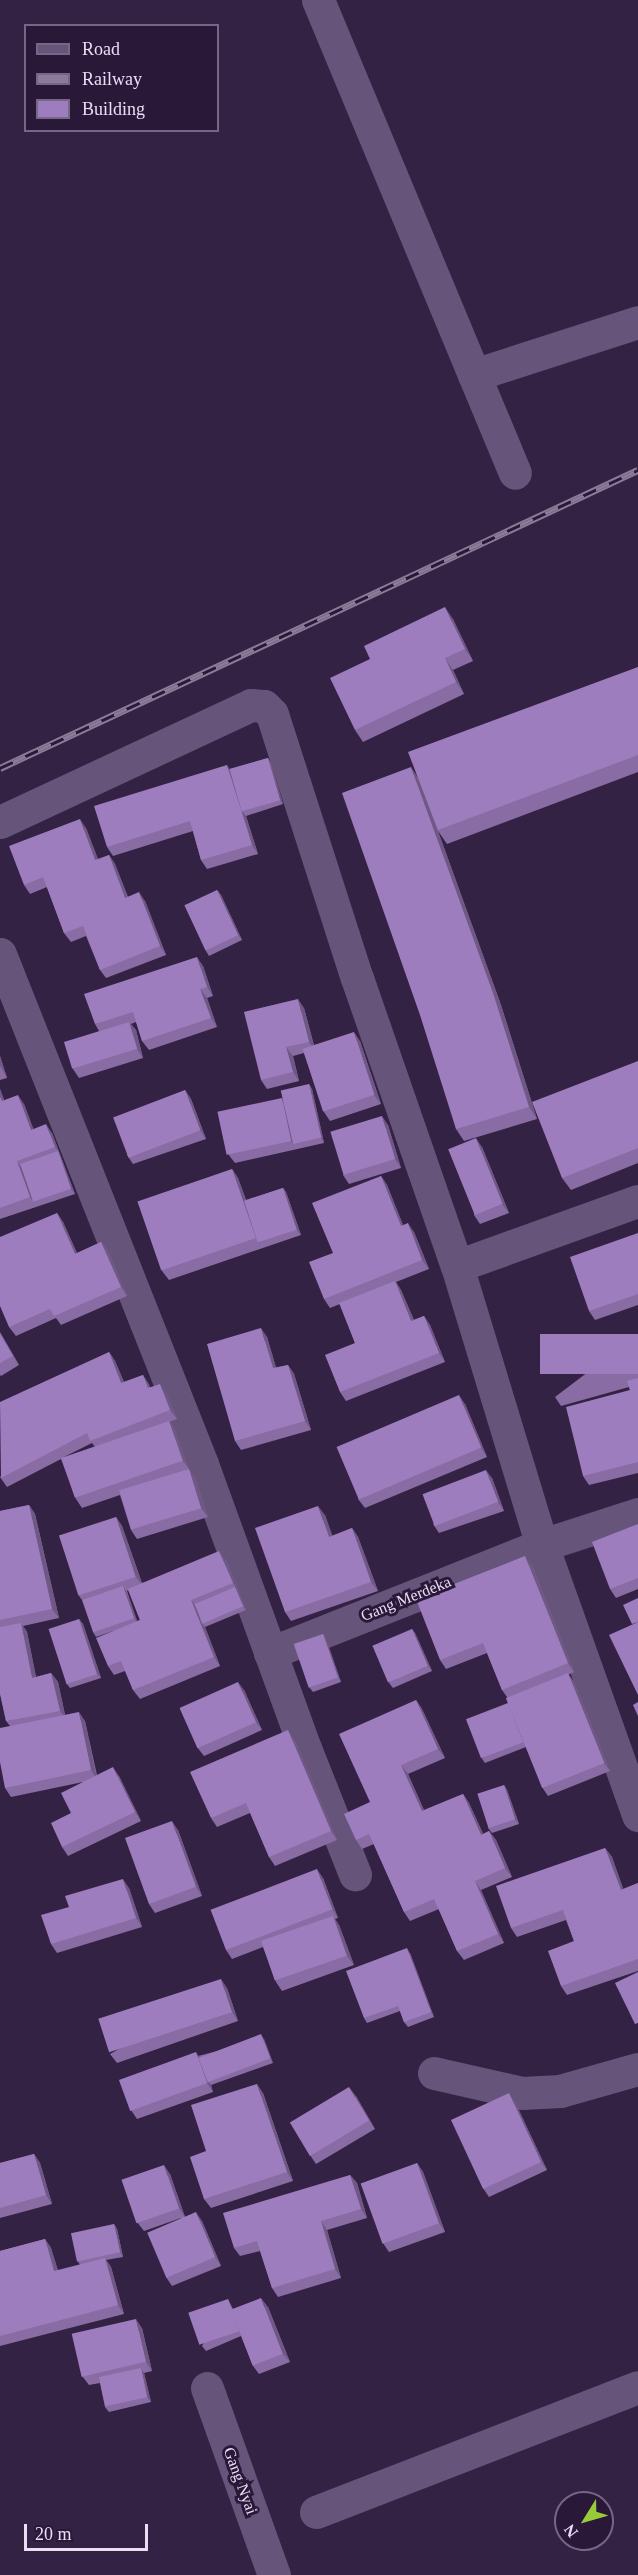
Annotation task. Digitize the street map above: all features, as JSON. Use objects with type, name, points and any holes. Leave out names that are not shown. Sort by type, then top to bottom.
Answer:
[{"type":"street","points":[[318,0],[515,473]]},
{"type":"street","points":[[474,375],[638,322]]},
{"type":"street","points":[[0,822],[251,705],[264,706],[272,714],[357,978],[457,1266],[542,1545],[638,1815]]},
{"type":"street","points":[[0,954],[202,1464],[270,1653],[355,1874]]},
{"type":"street","points":[[457,1266],[638,1201]]},
{"type":"street","name":"Gang Merdeka","points":[[270,1653],[542,1545],[638,1514]]},
{"type":"street","points":[[434,2073],[522,2093],[560,2091],[638,2069]]},
{"type":"street","points":[[316,2512],[638,2387]]},
{"type":"street","name":"Gang Nyai","points":[[207,2388],[274,2575]]},
{"type":"building","points":[[445,607],[465,649],[445,658],[456,682],[355,730],[330,678],[370,659],[364,646]]},
{"type":"building","points":[[638,667],[638,755],[438,830],[408,752]]},
{"type":"building","points":[[268,758],[280,800],[242,811],[230,769]]},
{"type":"building","points":[[227,765],[252,845],[201,860],[190,821],[107,847],[94,806]]},
{"type":"building","points":[[411,767],[493,993],[529,1107],[456,1129],[420,1015],[342,793]]},
{"type":"building","points":[[80,819],[95,860],[109,855],[125,898],[139,892],[160,946],[100,970],[83,926],[64,933],[43,877],[24,885],[9,846]]},
{"type":"building","points":[[217,890],[238,935],[206,951],[184,905]]},
{"type":"building","points":[[197,957],[207,987],[200,989],[211,1018],[142,1041],[133,1012],[95,1024],[84,994]]},
{"type":"building","points":[[298,999],[309,1042],[286,1047],[293,1072],[261,1080],[244,1012]]},
{"type":"building","points":[[129,1022],[137,1049],[72,1069],[64,1042]]},
{"type":"building","points":[[354,1032],[374,1095],[323,1111],[303,1049]]},
{"type":"building","points":[[638,1061],[638,1148],[562,1178],[532,1102]]},
{"type":"building","points":[[309,1084],[321,1138],[293,1144],[281,1091]]},
{"type":"building","points":[[185,1090],[200,1130],[129,1158],[113,1118]]},
{"type":"building","points":[[18,1095],[31,1130],[46,1124],[55,1147],[17,1161],[30,1197],[0,1208],[0,1097],[2,1101]]},
{"type":"building","points":[[282,1098],[291,1141],[227,1155],[217,1112]]},
{"type":"building","points":[[382,1116],[395,1159],[344,1175],[330,1132]]},
{"type":"building","points":[[476,1138],[503,1204],[475,1215],[448,1149]]},
{"type":"building","points":[[58,1151],[71,1189],[33,1202],[20,1164]]},
{"type":"building","points":[[232,1169],[256,1238],[161,1271],[137,1202]]},
{"type":"building","points":[[381,1176],[401,1226],[408,1223],[422,1260],[324,1299],[309,1262],[333,1253],[312,1203]]},
{"type":"building","points":[[283,1188],[297,1230],[258,1243],[244,1201]]},
{"type":"building","points":[[57,1213],[75,1254],[101,1242],[121,1287],[54,1316],[50,1309],[9,1327],[0,1306],[0,1237]]},
{"type":"building","points":[[638,1233],[638,1294],[589,1311],[570,1257]]},
{"type":"building","points":[[395,1281],[411,1321],[424,1316],[439,1353],[340,1392],[325,1355],[355,1343],[339,1303]]},
{"type":"building","points":[[261,1328],[273,1368],[288,1365],[305,1421],[235,1441],[207,1344]]},
{"type":"building","points":[[0,1334],[13,1356],[0,1363]]},
{"type":"building","points":[[540,1334],[638,1334],[638,1374],[540,1374]]},
{"type":"building","points":[[109,1352],[121,1383],[143,1375],[148,1388],[160,1384],[170,1410],[90,1441],[87,1433],[1,1478],[0,1402]]},
{"type":"building","points":[[638,1378],[638,1462],[583,1476],[566,1407],[630,1390],[627,1381]]},
{"type":"building","points":[[459,1395],[481,1447],[359,1499],[337,1447]]},
{"type":"building","points":[[169,1421],[183,1461],[75,1498],[61,1458]]},
{"type":"building","points":[[189,1469],[201,1508],[131,1530],[119,1490]]},
{"type":"building","points":[[486,1470],[498,1502],[435,1526],[423,1494]]},
{"type":"building","points":[[29,1505],[52,1609],[0,1620],[0,1511]]},
{"type":"building","points":[[318,1506],[329,1537],[352,1528],[371,1582],[285,1612],[255,1528]]},
{"type":"building","points":[[116,1517],[135,1577],[78,1595],[59,1536]]},
{"type":"building","points":[[638,1524],[638,1578],[610,1589],[592,1542]]},
{"type":"building","points":[[219,1551],[233,1583],[191,1600],[214,1657],[133,1690],[121,1661],[108,1666],[96,1638],[140,1620],[128,1589]]},
{"type":"building","points":[[525,1556],[568,1663],[502,1690],[483,1643],[440,1660],[416,1599]]},
{"type":"building","points":[[123,1586],[134,1618],[93,1632],[82,1600]]},
{"type":"building","points":[[235,1587],[243,1606],[203,1624],[194,1604]]},
{"type":"building","points":[[638,1598],[638,1622],[632,1624],[623,1605]]},
{"type":"building","points":[[79,1619],[97,1674],[66,1684],[49,1629]]},
{"type":"building","points":[[638,1622],[638,1695],[609,1635]]},
{"type":"building","points":[[21,1623],[32,1678],[51,1673],[60,1711],[6,1721],[0,1693],[0,1627]]},
{"type":"building","points":[[412,1629],[428,1666],[388,1683],[372,1646]]},
{"type":"building","points":[[323,1634],[338,1677],[309,1688],[294,1644]]},
{"type":"building","points":[[568,1673],[604,1763],[542,1788],[506,1698]]},
{"type":"building","points":[[238,1682],[256,1722],[197,1748],[180,1708]]},
{"type":"building","points":[[416,1700],[438,1749],[401,1765],[422,1811],[463,1794],[481,1835],[489,1831],[505,1868],[475,1881],[498,1934],[457,1951],[434,1899],[404,1912],[369,1834],[356,1840],[344,1814],[370,1802],[339,1734]]},
{"type":"building","points":[[638,1702],[638,1716],[633,1705]]},
{"type":"building","points":[[508,1703],[523,1742],[481,1758],[466,1719]]},
{"type":"building","points":[[79,1712],[91,1770],[5,1788],[0,1762],[0,1728]]},
{"type":"building","points":[[288,1730],[331,1831],[269,1857],[246,1803],[211,1818],[190,1772]]},
{"type":"building","points":[[113,1767],[135,1812],[62,1847],[51,1823],[71,1813],[61,1793]]},
{"type":"building","points":[[504,1785],[515,1819],[488,1828],[477,1794]]},
{"type":"building","points":[[172,1821],[196,1887],[149,1904],[125,1838]]},
{"type":"building","points":[[605,1848],[621,1890],[638,1883],[638,1959],[561,1986],[548,1951],[574,1941],[563,1910],[511,1928],[496,1886]]},
{"type":"building","points":[[317,1869],[332,1909],[226,1950],[211,1910]]},
{"type":"building","points":[[123,1879],[136,1918],[51,1944],[41,1915],[69,1907],[65,1896]]},
{"type":"building","points":[[333,1916],[347,1956],[275,1980],[261,1941]]},
{"type":"building","points":[[407,1948],[431,2012],[404,2022],[398,2006],[364,2018],[346,1971]]},
{"type":"building","points":[[638,1972],[638,2023],[635,2024],[615,1983]]},
{"type":"building","points":[[221,1979],[232,2012],[109,2052],[98,2019]]},
{"type":"building","points":[[261,2034],[270,2058],[208,2082],[198,2058]]},
{"type":"building","points":[[196,2052],[207,2083],[130,2111],[119,2080]]},
{"type":"building","points":[[257,2084],[287,2172],[204,2199],[190,2157],[206,2151],[191,2105]]},
{"type":"building","points":[[349,2087],[369,2120],[310,2156],[290,2123]]},
{"type":"building","points":[[509,2093],[541,2162],[483,2189],[451,2120]]},
{"type":"building","points":[[34,2154],[46,2195],[0,2208],[0,2163]]},
{"type":"building","points":[[417,2163],[439,2223],[383,2244],[361,2184]]},
{"type":"building","points":[[164,2165],[179,2208],[136,2223],[121,2180]]},
{"type":"building","points":[[350,2175],[361,2209],[321,2221],[335,2269],[272,2288],[257,2241],[234,2248],[223,2213]]},
{"type":"building","points":[[196,2212],[215,2257],[166,2278],[147,2233]]},
{"type":"building","points":[[114,2224],[120,2252],[77,2262],[71,2233]]},
{"type":"building","points":[[45,2239],[54,2271],[105,2258],[118,2305],[0,2336],[0,2251]]},
{"type":"building","points":[[261,2298],[283,2354],[253,2365],[231,2309]]},
{"type":"building","points":[[228,2299],[239,2331],[199,2345],[188,2313]]},
{"type":"building","points":[[136,2319],[146,2362],[82,2377],[72,2334]]},
{"type":"building","points":[[141,2368],[147,2397],[105,2406],[99,2377]]},
{"type":"railway","points":[[0,768],[638,470]]}]
